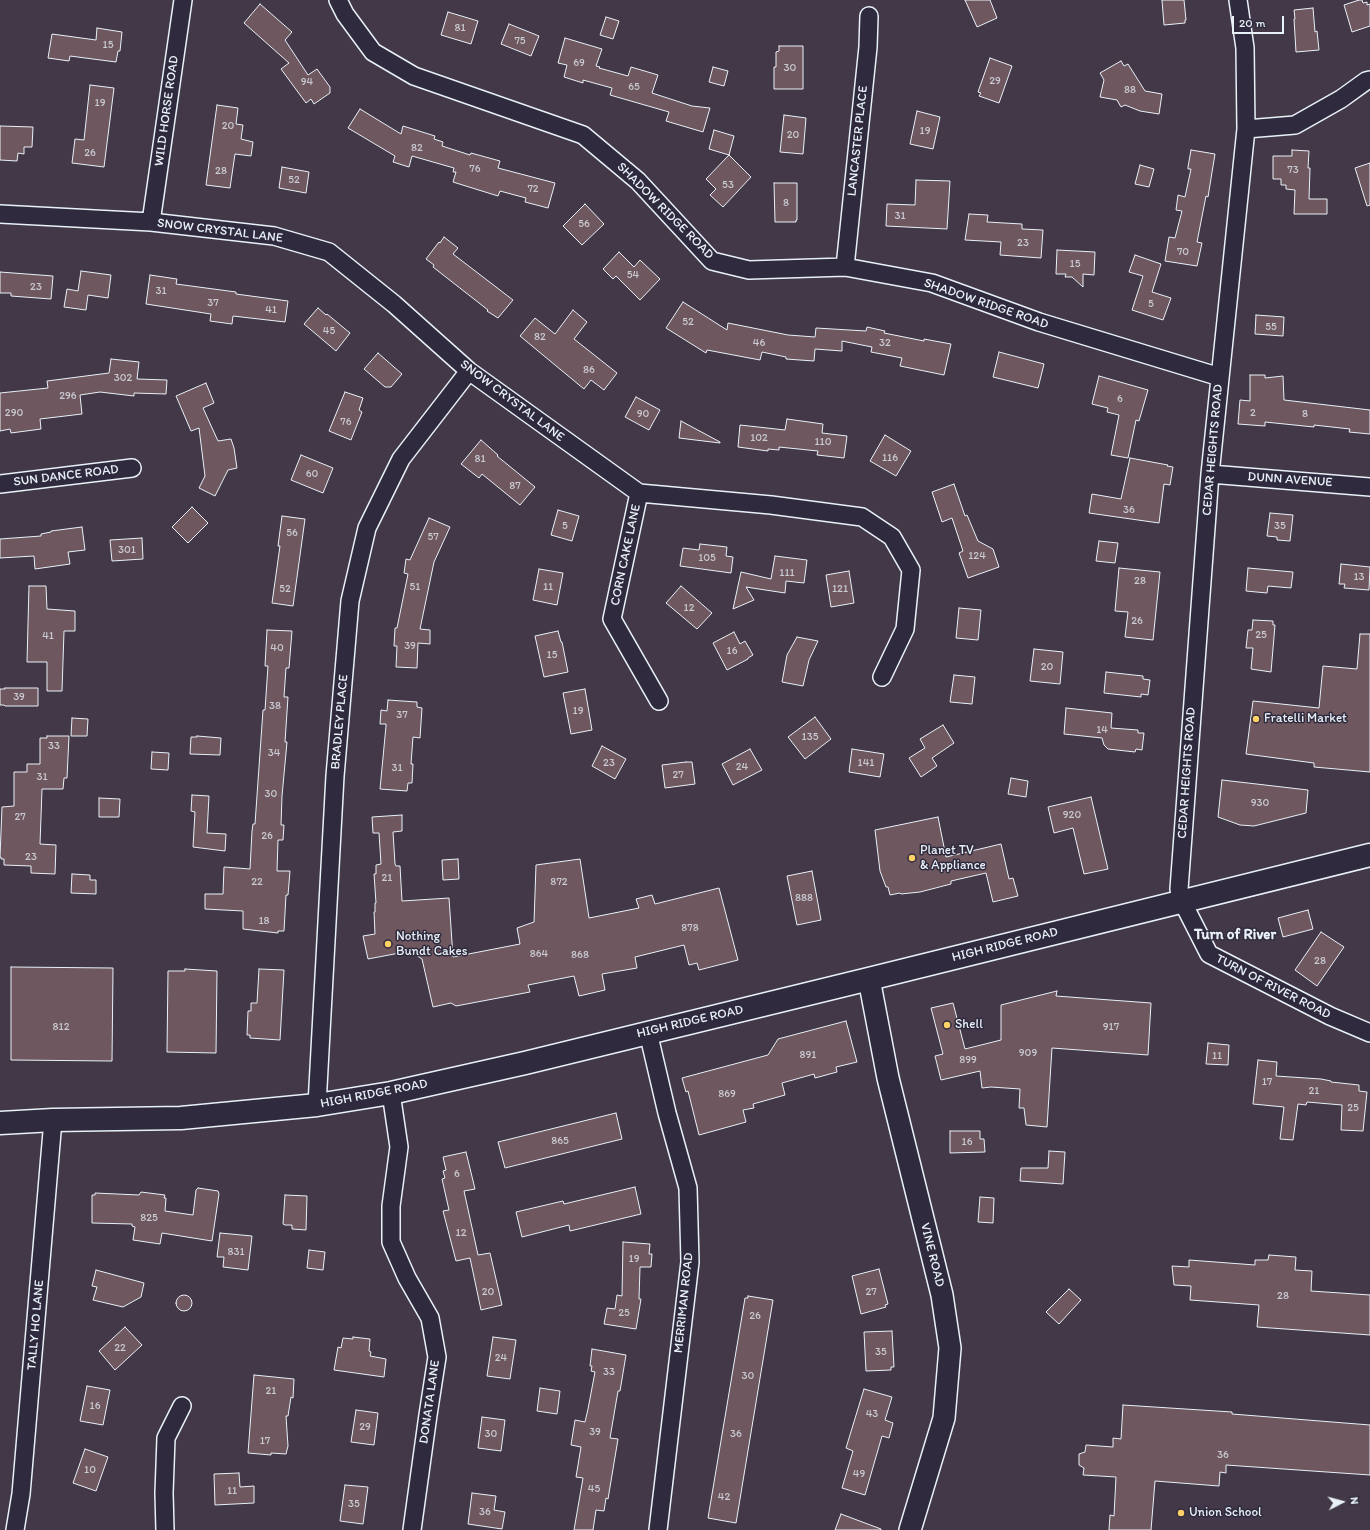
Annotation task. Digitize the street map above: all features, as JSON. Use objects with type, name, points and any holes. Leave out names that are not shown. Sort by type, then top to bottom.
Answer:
[{"type":"main road","name":"HIGH RIDGE ROAD","points":[[0,1123],[53,1120],[181,1118],[316,1105],[391,1093],[525,1063],[1182,901],[1271,881],[1370,855]]},
{"type":"street","name":"WILD HORSE ROAD","points":[[151,222],[183,0]]},
{"type":"street","name":"SHADOW RIDGE ROAD","points":[[338,0],[345,14],[373,52],[414,76],[583,134],[638,180],[712,260],[749,270],[845,267],[932,283],[1039,322],[1220,377]]},
{"type":"street","name":"CEDAR HEIGHTS ROAD","points":[[1182,901],[1179,888],[1210,474],[1246,129],[1245,48],[1238,0]]},
{"type":"street","name":"LANCASTER PLACE","points":[[845,267],[868,43],[869,16]]},
{"type":"street","points":[[1246,129],[1295,125],[1341,99],[1366,81],[1370,80]]},
{"type":"street","name":"SNOW CRYSTAL LANE","points":[[0,214],[151,222],[274,236],[330,252],[394,304],[469,371],[639,493]]},
{"type":"street","name":"BRADLEY PLACE","points":[[316,1105],[335,776],[350,602],[367,528],[401,459],[469,371]]},
{"type":"street","name":"SUN DANCE ROAD","points":[[0,484],[132,468]]},
{"type":"street","name":"DUNN AVENUE","points":[[1210,474],[1370,487]]},
{"type":"street","points":[[639,493],[771,505],[862,517],[892,537],[911,570],[905,629],[882,677]]},
{"type":"street","name":"CORN CAKE LANE","points":[[639,493],[612,619],[658,701]]},
{"type":"street","name":"TURN OF RIVER ROAD","points":[[1182,901],[1208,954],[1330,1016],[1370,1033]]},
{"type":"street","name":"VINE ROAD","points":[[869,979],[888,1078],[942,1295],[950,1348],[944,1418],[910,1530]]},
{"type":"street","name":"MERRIMAN ROAD","points":[[648,1032],[667,1113],[688,1188],[690,1262],[658,1530]]},
{"type":"street","name":"DONATA LANE","points":[[391,1093],[399,1146],[391,1206],[391,1242],[407,1278],[430,1318],[437,1357],[412,1530]]},
{"type":"street","name":"TALLY HO LANE","points":[[15,1530],[21,1494],[53,1120]]},
{"type":"street","points":[[165,1530],[164,1493],[166,1438],[182,1406]]},
{"type":"building","points":[[965,0],[990,0],[997,18],[977,27]]},
{"type":"building","points":[[1162,0],[1184,0],[1185,23],[1164,25]]},
{"type":"building","points":[[1362,0],[1363,3],[1367,2],[1367,5],[1370,4],[1370,26],[1352,32],[1344,5]]},
{"type":"building","points":[[260,4],[292,32],[285,40],[308,75],[317,69],[330,87],[330,93],[314,104],[311,99],[306,103],[281,69],[289,63],[244,23]]},
{"type":"building","points":[[1313,8],[1315,32],[1317,31],[1319,50],[1296,52],[1294,10]]},
{"type":"building","points":[[448,12],[478,21],[471,44],[441,35]]},
{"type":"building","points":[[606,17],[619,21],[613,39],[600,35]]},
{"type":"building","points":[[509,24],[539,36],[531,56],[501,44]]},
{"type":"building","points":[[97,28],[122,32],[120,51],[118,51],[116,62],[70,56],[69,61],[48,58],[52,34],[96,40]]},
{"type":"building","points":[[565,38],[602,49],[596,66],[600,67],[599,68],[628,76],[631,67],[658,75],[652,93],[692,106],[710,108],[703,132],[666,121],[669,112],[610,95],[612,88],[583,80],[583,83],[564,77],[567,65],[558,63]]},
{"type":"building","points":[[779,46],[803,46],[803,89],[774,89],[774,67],[776,67],[776,52],[779,51]]},
{"type":"building","points":[[990,58],[1012,66],[999,103],[979,96],[981,93],[978,92]]},
{"type":"building","points":[[1121,61],[1124,66],[1128,64],[1145,91],[1162,94],[1159,114],[1140,111],[1125,105],[1121,107],[1117,100],[1100,97],[1104,80],[1100,73]]},
{"type":"building","points":[[713,67],[728,71],[724,86],[709,82]]},
{"type":"building","points":[[90,85],[114,88],[104,167],[72,163],[75,139],[84,140]]},
{"type":"building","points":[[217,105],[238,108],[236,124],[243,125],[241,139],[253,142],[251,156],[235,154],[230,188],[206,185]]},
{"type":"building","points":[[360,109],[401,134],[403,126],[435,136],[434,139],[443,142],[442,146],[470,155],[471,153],[500,161],[498,168],[555,183],[548,208],[525,202],[526,198],[500,191],[498,196],[453,182],[456,172],[453,172],[454,168],[412,156],[409,167],[393,162],[395,156],[348,128]]},
{"type":"building","points":[[917,111],[940,117],[933,149],[910,144]]},
{"type":"building","points":[[784,115],[806,118],[803,154],[780,152]]},
{"type":"building","points":[[0,126],[33,127],[32,147],[24,147],[24,154],[18,153],[17,161],[0,160]]},
{"type":"building","points":[[714,130],[734,136],[729,155],[709,149]]},
{"type":"building","points":[[1191,150],[1215,154],[1208,197],[1206,196],[1197,242],[1202,243],[1197,266],[1165,261],[1169,237],[1175,238],[1182,211],[1176,210],[1178,195],[1185,197],[1191,169],[1188,169],[1188,167]]},
{"type":"building","points":[[1292,150],[1309,151],[1309,199],[1327,199],[1327,214],[1294,214],[1295,190],[1286,189],[1286,185],[1281,185],[1281,179],[1273,179],[1273,156],[1292,156]]},
{"type":"building","points":[[729,155],[751,177],[723,207],[710,195],[716,189],[706,179]]},
{"type":"building","points":[[1370,163],[1370,205],[1367,206],[1355,168]]},
{"type":"building","points":[[1140,165],[1154,169],[1149,187],[1135,184]]},
{"type":"building","points":[[282,167],[309,172],[306,193],[279,188]]},
{"type":"building","points":[[916,180],[950,181],[947,229],[886,226],[887,204],[915,205]]},
{"type":"building","points":[[774,183],[797,183],[796,222],[775,222]]},
{"type":"building","points":[[585,204],[604,224],[582,245],[563,226]]},
{"type":"building","points":[[969,214],[988,215],[987,222],[1022,224],[1022,229],[1043,230],[1041,258],[1000,255],[1001,242],[965,240]]},
{"type":"building","points":[[444,237],[458,248],[453,254],[513,300],[498,318],[487,311],[488,310],[433,267],[434,265],[426,259]]},
{"type":"building","points":[[1057,250],[1095,252],[1094,275],[1083,274],[1083,287],[1072,277],[1065,277],[1066,274],[1056,274]]},
{"type":"building","points":[[619,252],[634,267],[640,260],[660,279],[640,300],[616,276],[613,279],[603,269]]},
{"type":"building","points":[[1135,255],[1161,264],[1152,292],[1171,298],[1163,320],[1132,310],[1143,276],[1129,272]]},
{"type":"building","points":[[81,271],[111,275],[108,298],[88,295],[86,310],[64,307],[67,289],[78,291]]},
{"type":"building","points":[[0,272],[53,276],[51,299],[11,296],[11,293],[0,293]]},
{"type":"building","points":[[150,275],[177,279],[176,284],[288,301],[285,322],[233,316],[232,324],[210,321],[211,314],[146,304]]},
{"type":"building","points":[[683,302],[727,330],[728,323],[788,335],[815,337],[816,328],[866,331],[867,327],[885,331],[884,333],[924,341],[924,339],[951,344],[944,375],[900,366],[902,358],[871,352],[872,347],[842,341],[842,351],[815,349],[814,361],[786,359],[786,357],[762,352],[760,360],[707,350],[706,353],[666,328]]},
{"type":"building","points":[[318,308],[350,333],[336,351],[304,324]]},
{"type":"building","points":[[573,310],[587,322],[574,339],[617,373],[604,390],[591,380],[584,389],[520,336],[535,318],[555,334]]},
{"type":"building","points":[[1256,315],[1284,317],[1283,336],[1255,334]]},
{"type":"building","points":[[999,352],[1044,364],[1038,388],[993,377]]},
{"type":"building","points":[[378,353],[402,374],[391,387],[385,387],[364,369]]},
{"type":"building","points":[[111,359],[139,362],[137,379],[167,380],[166,394],[134,393],[134,396],[100,392],[80,395],[82,414],[40,419],[41,429],[11,433],[10,429],[0,431],[0,393],[48,388],[47,381],[109,373]]},
{"type":"building","points":[[1250,375],[1265,375],[1265,378],[1283,376],[1284,400],[1370,410],[1370,434],[1349,432],[1350,429],[1314,425],[1314,427],[1265,422],[1265,426],[1238,424],[1240,400],[1250,401]]},
{"type":"building","points":[[1099,376],[1148,390],[1139,421],[1136,420],[1128,458],[1111,455],[1119,415],[1107,412],[1108,408],[1092,404]]},
{"type":"building","points":[[206,383],[214,403],[203,408],[218,441],[231,439],[237,468],[228,470],[215,496],[199,488],[205,476],[199,428],[191,431],[176,396]]},
{"type":"building","points":[[345,392],[363,398],[359,410],[362,412],[351,440],[329,431]]},
{"type":"building","points":[[636,397],[660,410],[649,430],[625,417]]},
{"type":"building","points":[[787,419],[823,424],[822,433],[847,436],[844,458],[817,455],[818,451],[779,447],[779,450],[768,449],[768,451],[738,447],[740,425],[785,430]]},
{"type":"building","points":[[681,421],[720,442],[720,443],[679,438]]},
{"type":"building","points":[[885,435],[911,451],[896,476],[870,461]]},
{"type":"building","points":[[481,440],[498,455],[497,456],[535,487],[520,505],[482,474],[479,478],[461,464]]},
{"type":"building","points":[[301,455],[333,468],[323,493],[291,480]]},
{"type":"building","points":[[1130,458],[1173,467],[1170,485],[1164,484],[1159,523],[1089,513],[1092,494],[1121,499]]},
{"type":"building","points":[[954,484],[965,516],[967,515],[978,541],[993,549],[999,567],[968,578],[959,553],[963,551],[952,518],[942,522],[932,492]]},
{"type":"building","points":[[192,507],[208,523],[188,543],[172,527]]},
{"type":"building","points":[[558,510],[579,516],[572,541],[551,535]]},
{"type":"building","points":[[1270,513],[1293,515],[1290,541],[1277,540],[1277,537],[1267,536]]},
{"type":"building","points":[[282,516],[305,519],[293,606],[272,603],[280,546],[278,546]]},
{"type":"building","points":[[429,518],[450,527],[434,562],[420,629],[430,630],[430,644],[418,643],[417,668],[396,667],[397,646],[394,646],[395,628],[397,628],[408,574],[404,573],[406,559],[410,560]]},
{"type":"building","points":[[82,527],[85,550],[68,552],[70,564],[35,569],[34,556],[0,558],[0,539],[41,536],[41,534],[51,531]]},
{"type":"building","points":[[142,538],[143,559],[112,561],[110,540]]},
{"type":"building","points":[[1099,541],[1118,543],[1115,563],[1096,561]]},
{"type":"building","points":[[700,544],[727,547],[726,556],[733,557],[731,573],[680,566],[683,548],[699,550]]},
{"type":"building","points":[[775,556],[807,560],[804,583],[786,581],[785,593],[746,587],[754,600],[733,609],[741,572],[771,579]]},
{"type":"building","points":[[1341,564],[1370,567],[1369,590],[1344,588],[1345,584],[1339,584]]},
{"type":"building","points":[[1119,568],[1160,572],[1153,640],[1125,637],[1128,612],[1115,611]]},
{"type":"building","points":[[1248,568],[1293,572],[1291,588],[1268,586],[1267,593],[1246,591]]},
{"type":"building","points":[[539,569],[563,573],[557,605],[533,600]]},
{"type":"building","points":[[849,571],[854,603],[831,607],[826,575]]},
{"type":"building","points":[[29,586],[46,586],[47,609],[75,611],[75,631],[64,631],[62,691],[47,691],[47,662],[27,662]]},
{"type":"building","points":[[681,586],[712,613],[697,629],[666,603]]},
{"type":"building","points":[[959,608],[981,610],[978,640],[956,638]]},
{"type":"building","points":[[1253,620],[1273,621],[1273,625],[1275,625],[1271,672],[1251,669],[1253,648],[1246,648],[1248,630],[1252,630]]},
{"type":"building","points":[[267,630],[292,631],[289,668],[286,668],[284,697],[288,697],[285,742],[287,742],[281,825],[284,825],[283,840],[278,840],[277,871],[290,871],[288,895],[286,895],[284,931],[278,931],[278,933],[243,929],[243,911],[205,909],[205,894],[223,894],[224,867],[250,869],[252,831],[253,824],[255,824],[263,710],[265,710],[268,666],[265,666]]},
{"type":"building","points":[[558,631],[562,642],[568,672],[544,677],[535,636]]},
{"type":"building","points":[[734,632],[740,644],[745,641],[753,655],[727,670],[713,643]]},
{"type":"building","points":[[1360,634],[1370,634],[1370,772],[1314,767],[1314,763],[1246,754],[1253,701],[1319,708],[1323,666],[1357,669]]},
{"type":"building","points":[[797,637],[818,641],[809,660],[803,686],[782,682],[787,655]]},
{"type":"building","points":[[1034,649],[1063,652],[1060,684],[1030,681]]},
{"type":"building","points":[[1106,672],[1143,676],[1143,679],[1150,680],[1148,695],[1141,694],[1141,697],[1104,693]]},
{"type":"building","points":[[954,675],[975,677],[972,704],[950,702]]},
{"type":"building","points":[[38,688],[38,706],[0,705],[0,689]]},
{"type":"building","points":[[585,689],[592,730],[571,734],[563,693]]},
{"type":"building","points":[[388,700],[417,702],[417,707],[422,708],[420,738],[413,737],[411,764],[413,764],[412,783],[408,783],[407,791],[380,789],[386,726],[386,724],[380,724],[381,710],[387,711]]},
{"type":"building","points":[[1066,708],[1112,713],[1111,728],[1138,730],[1138,733],[1144,733],[1142,750],[1136,749],[1135,752],[1108,749],[1104,745],[1102,738],[1064,734]]},
{"type":"building","points":[[815,717],[831,739],[805,759],[788,737]]},
{"type":"building","points":[[72,718],[88,719],[87,736],[71,736]]},
{"type":"building","points":[[943,725],[954,743],[932,758],[937,766],[921,777],[909,758],[925,748],[920,739]]},
{"type":"building","points":[[47,736],[69,736],[67,778],[64,778],[63,789],[42,789],[40,844],[56,845],[55,874],[31,873],[31,866],[4,865],[4,859],[1,859],[0,857],[2,807],[14,806],[14,772],[27,772],[27,764],[40,764],[40,738],[47,738]]},
{"type":"building","points":[[191,737],[221,738],[220,755],[190,754]]},
{"type":"building","points":[[602,746],[626,759],[615,779],[592,766]]},
{"type":"building","points":[[750,749],[762,770],[733,785],[722,764]]},
{"type":"building","points":[[852,749],[884,754],[880,777],[849,772]]},
{"type":"building","points":[[152,752],[169,753],[168,770],[151,769]]},
{"type":"building","points":[[692,762],[695,784],[665,788],[662,765]]},
{"type":"building","points":[[1011,778],[1028,781],[1026,797],[1008,794]]},
{"type":"building","points":[[1222,780],[1308,790],[1306,813],[1254,826],[1240,825],[1218,817]]},
{"type":"building","points":[[192,795],[209,796],[207,833],[226,834],[225,851],[193,847],[195,812],[191,811]]},
{"type":"building","points":[[1091,797],[1108,869],[1084,874],[1073,828],[1054,833],[1048,807]]},
{"type":"building","points":[[99,798],[120,799],[119,817],[99,817]]},
{"type":"building","points":[[402,815],[402,831],[393,832],[395,864],[396,866],[400,866],[402,901],[449,898],[453,957],[520,944],[517,928],[534,922],[536,865],[580,859],[589,918],[639,908],[636,899],[652,895],[655,904],[719,888],[738,960],[699,970],[697,963],[689,965],[684,945],[635,957],[637,968],[602,974],[605,990],[579,996],[574,976],[528,985],[530,992],[456,1006],[451,1003],[433,1007],[422,959],[410,951],[368,959],[363,936],[375,934],[374,912],[376,903],[374,874],[376,874],[376,865],[381,864],[379,833],[373,833],[372,817]]},
{"type":"building","name":"Planet TV & Appliance","points":[[938,817],[946,857],[1001,844],[1009,879],[1013,878],[1018,896],[993,902],[986,873],[951,881],[951,884],[920,892],[890,895],[888,887],[886,887],[880,871],[875,830]]},
{"type":"building","points":[[458,859],[459,879],[443,880],[442,860]]},
{"type":"building","points":[[812,871],[821,920],[797,925],[787,876]]},
{"type":"building","points":[[72,874],[90,875],[90,880],[96,880],[96,894],[71,893]]},
{"type":"building","points":[[1308,910],[1313,929],[1283,937],[1278,918]]},
{"type":"building","points":[[1321,932],[1344,947],[1317,986],[1295,970]]},
{"type":"building","points":[[11,967],[113,968],[112,1061],[11,1060]]},
{"type":"building","points":[[185,969],[217,971],[216,1053],[167,1052],[168,971],[185,971]]},
{"type":"building","points":[[259,969],[284,970],[280,1040],[250,1038],[250,1035],[247,1035],[248,1011],[251,1011],[251,1003],[257,1003]]},
{"type":"building","points":[[1057,991],[1056,996],[1151,1003],[1148,1055],[1052,1048],[1047,1127],[1026,1125],[1024,1108],[1019,1108],[1020,1089],[991,1087],[982,1088],[980,1071],[941,1080],[935,1056],[943,1054],[931,1008],[953,1003],[965,1049],[1001,1040],[1001,1005]]},
{"type":"building","points":[[846,1021],[857,1062],[836,1067],[837,1072],[815,1078],[814,1074],[782,1083],[785,1095],[753,1104],[754,1108],[743,1110],[746,1122],[699,1135],[688,1091],[686,1092],[682,1078],[768,1055],[778,1039]]},
{"type":"building","points":[[1208,1043],[1229,1045],[1228,1065],[1206,1064]]},
{"type":"building","points":[[1258,1060],[1277,1062],[1276,1076],[1321,1079],[1331,1082],[1359,1085],[1359,1091],[1367,1092],[1363,1131],[1341,1130],[1342,1105],[1307,1102],[1306,1105],[1298,1104],[1293,1140],[1280,1139],[1284,1107],[1253,1104]]},
{"type":"building","points":[[616,1113],[622,1139],[505,1168],[498,1142]]},
{"type":"building","points":[[950,1131],[980,1131],[980,1139],[984,1139],[985,1152],[950,1153]]},
{"type":"building","points":[[1049,1151],[1065,1152],[1063,1184],[1020,1181],[1021,1168],[1048,1168]]},
{"type":"building","points":[[466,1152],[475,1189],[464,1191],[478,1255],[490,1253],[502,1305],[481,1310],[470,1258],[456,1261],[443,1211],[449,1210],[442,1179],[445,1178],[443,1171],[446,1170],[443,1157]]},
{"type":"building","points":[[635,1187],[641,1214],[570,1231],[569,1225],[522,1237],[516,1212],[563,1201],[564,1204]]},
{"type":"building","points":[[198,1188],[218,1191],[219,1194],[212,1241],[162,1233],[160,1244],[133,1240],[135,1227],[132,1226],[132,1224],[92,1223],[92,1195],[95,1195],[95,1193],[139,1195],[141,1192],[165,1195],[165,1211],[193,1215],[196,1190]]},
{"type":"building","points":[[285,1195],[307,1196],[306,1230],[292,1229],[292,1225],[283,1224]]},
{"type":"building","points":[[980,1197],[994,1198],[993,1223],[978,1222]]},
{"type":"building","points":[[220,1233],[252,1236],[248,1270],[223,1267],[224,1257],[217,1257]]},
{"type":"building","points":[[623,1242],[650,1244],[649,1254],[652,1254],[651,1267],[640,1267],[639,1299],[641,1299],[636,1329],[604,1324],[607,1308],[615,1309],[617,1295],[622,1296]]},
{"type":"building","points":[[309,1250],[325,1252],[323,1270],[307,1268]]},
{"type":"building","points":[[1269,1255],[1296,1257],[1295,1270],[1312,1271],[1311,1291],[1370,1295],[1370,1335],[1257,1327],[1259,1305],[1190,1300],[1191,1286],[1174,1285],[1172,1266],[1189,1267],[1189,1260],[1255,1265],[1255,1260],[1268,1260]]},
{"type":"building","points":[[879,1269],[888,1304],[885,1305],[886,1307],[861,1314],[852,1276]]},
{"type":"building","points":[[96,1270],[144,1283],[141,1297],[123,1307],[93,1300],[97,1287],[92,1286]]},
{"type":"building","points":[[1069,1289],[1081,1300],[1059,1324],[1046,1312]]},
{"type":"building","points":[[184,1295],[190,1297],[192,1303],[190,1309],[184,1311],[178,1309],[176,1303],[178,1297]]},
{"type":"building","points":[[748,1296],[773,1300],[736,1523],[708,1518],[745,1298],[748,1298]]},
{"type":"building","points":[[125,1327],[142,1345],[115,1370],[99,1351]]},
{"type":"building","points":[[892,1331],[894,1367],[891,1367],[891,1370],[866,1371],[864,1332]]},
{"type":"building","points":[[353,1337],[370,1339],[370,1356],[386,1359],[384,1377],[334,1370],[338,1347],[341,1348],[343,1338],[353,1339]]},
{"type":"building","points":[[493,1337],[516,1340],[510,1379],[487,1376]]},
{"type":"building","points":[[592,1349],[626,1355],[610,1438],[618,1439],[608,1499],[606,1498],[604,1511],[596,1510],[593,1530],[574,1530],[583,1478],[576,1477],[581,1447],[571,1445],[575,1420],[585,1422],[588,1409],[595,1372],[591,1371],[592,1366],[590,1366]]},
{"type":"building","points":[[254,1375],[294,1379],[293,1398],[291,1397],[288,1416],[286,1416],[288,1446],[286,1454],[271,1453],[271,1455],[248,1453]]},
{"type":"building","points":[[87,1386],[110,1390],[103,1425],[80,1421]]},
{"type":"building","points":[[540,1388],[560,1391],[557,1414],[537,1411]]},
{"type":"building","points":[[864,1389],[892,1397],[885,1420],[893,1423],[889,1438],[882,1436],[865,1495],[842,1488],[853,1451],[846,1448]]},
{"type":"building","points":[[1123,1405],[1232,1412],[1232,1414],[1370,1425],[1370,1475],[1226,1465],[1226,1473],[1220,1472],[1219,1486],[1155,1481],[1151,1530],[1109,1530],[1110,1515],[1114,1516],[1116,1477],[1083,1475],[1084,1468],[1079,1465],[1079,1454],[1085,1452],[1086,1445],[1113,1447],[1113,1438],[1121,1439]]},
{"type":"building","points":[[356,1410],[378,1413],[374,1445],[351,1442]]},
{"type":"building","points":[[482,1417],[505,1420],[501,1451],[478,1448]]},
{"type":"building","points":[[85,1449],[108,1457],[96,1491],[73,1483]]},
{"type":"building","points":[[239,1473],[240,1487],[254,1486],[254,1503],[215,1505],[214,1474]]},
{"type":"building","points":[[345,1485],[368,1487],[363,1524],[340,1521]]},
{"type":"building","points":[[472,1493],[496,1496],[494,1510],[505,1512],[502,1529],[468,1524]]},
{"type":"building","points":[[841,1514],[881,1529],[881,1530],[835,1530]]},
{"type":"place","name":"Fratelli Market","points":[[1256,719]]},
{"type":"place","name":"Planet TV & Appliance","points":[[912,858]]},
{"type":"place","name":"Nothing Bundt Cakes","points":[[388,944]]},
{"type":"place","name":"Shell","points":[[947,1025]]},
{"type":"place","name":"Union School","points":[[1181,1513]]},
{"type":"district","name":"Turn of River","points":[[1235,935]]}]
